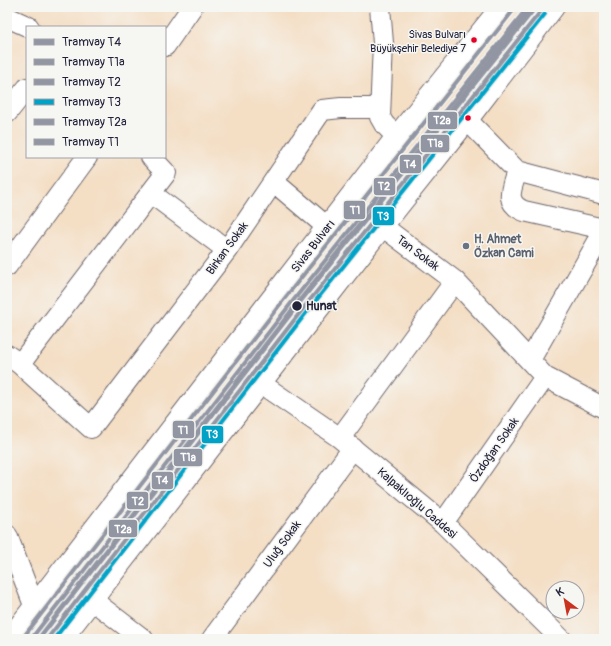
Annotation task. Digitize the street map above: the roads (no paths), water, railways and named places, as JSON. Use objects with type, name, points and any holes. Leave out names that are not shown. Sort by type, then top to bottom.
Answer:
[{"type":"highway","name":"Sivas Bulvarı","points":[[10,639],[397,136],[502,7]]},
{"type":"highway","points":[[61,639],[382,226],[467,120],[553,7]]},
{"type":"street","points":[[166,45],[192,7]]},
{"type":"street","points":[[380,7],[383,42],[379,108],[380,117],[384,124],[397,136]]},
{"type":"street","points":[[7,17],[27,26]]},
{"type":"street","points":[[7,113],[26,89]]},
{"type":"street","name":"Birkan Sokak","points":[[14,360],[91,428],[227,250],[322,110],[341,108],[379,108]]},
{"type":"street","points":[[467,120],[517,171],[604,194]]},
{"type":"street","points":[[7,266],[86,158]]},
{"type":"street","points":[[14,360],[152,194],[166,173],[152,158]]},
{"type":"street","points":[[517,171],[510,195],[511,202],[516,208],[604,230],[530,360]]},
{"type":"street","points":[[274,182],[327,227]]},
{"type":"street","points":[[152,194],[227,250]]},
{"type":"street","name":"Tan Sokak","points":[[382,226],[455,281],[545,377]]},
{"type":"street","name":"Uluğ Sokak","points":[[212,639],[455,281]]},
{"type":"street","points":[[545,377],[604,408]]},
{"type":"street","name":"Özdoğan Sokak","points":[[443,523],[545,377]]},
{"type":"street","name":"Kalpaklıoğlu Caddesi","points":[[260,383],[346,443],[443,523],[561,639]]},
{"type":"street","points":[[7,535],[35,608]]},
{"type":"street","points":[[92,600],[143,639]]},
{"type":"tram line","name":"T1","points":[[25,635],[285,298],[516,7]]},
{"type":"tram line","name":"T2","points":[[34,635],[292,302],[528,7]]},
{"type":"tram line","name":"T4","points":[[39,639],[297,306],[536,7]]},
{"type":"tram line","name":"T2a","points":[[38,639],[295,306],[529,11]]},
{"type":"tram line","name":"T1a","points":[[47,639],[302,310],[541,11]]},
{"type":"tram line","name":"T3","points":[[54,639],[306,313],[545,14]]},
{"type":"place","name":"Sivas Bulvarı Büyükşehir Belediye 7","points":[[474,40]]},
{"type":"place","name":"H. Ahmet Özkan Cami","points":[[466,246]]},
{"type":"place","name":"Hunat","points":[[297,306]]}]
